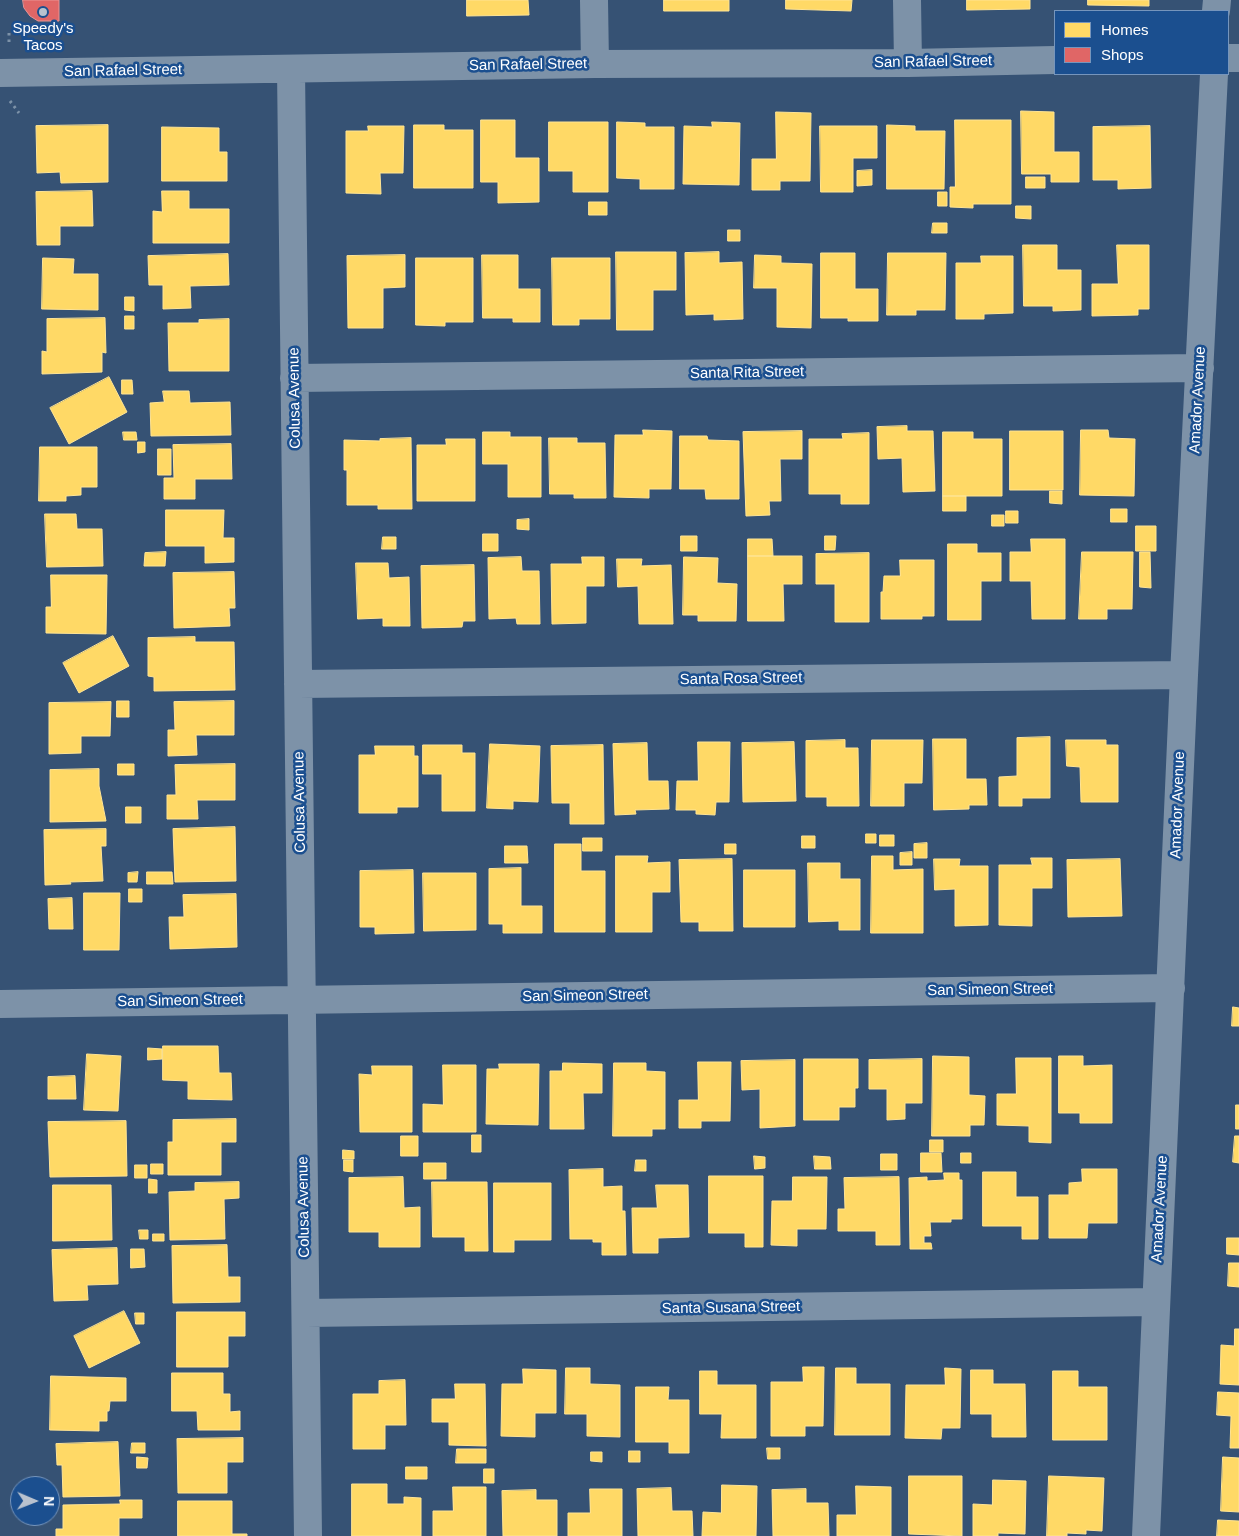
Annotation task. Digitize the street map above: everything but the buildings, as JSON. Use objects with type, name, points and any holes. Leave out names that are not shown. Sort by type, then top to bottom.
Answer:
[{"type":"street","points":[[594,0],[595,64]]},
{"type":"street","points":[[907,0],[908,63]]},
{"type":"street","name":"San Rafael Street","points":[[0,73],[595,64],[908,63],[1054,60]]},
{"type":"street","name":"Colusa Avenue","points":[[291,69],[308,1536]]},
{"type":"street","name":"Amador Avenue","points":[[1146,1536],[1184,675],[1214,75]]},
{"type":"street","name":"Santa Rita Street","points":[[294,378],[1200,368]]},
{"type":"street","name":"Santa Rosa Street","points":[[298,684],[1184,675]]},
{"type":"street","name":"San Simeon Street","points":[[0,1004],[1170,988]]},
{"type":"street","name":"Santa Susana Street","points":[[306,1313],[1156,1302]]},
{"type":"path","points":[[5,101],[10,101],[19,113]]},
{"type":"place","name":"Speedy's Tacos","points":[[43,12]]}]
